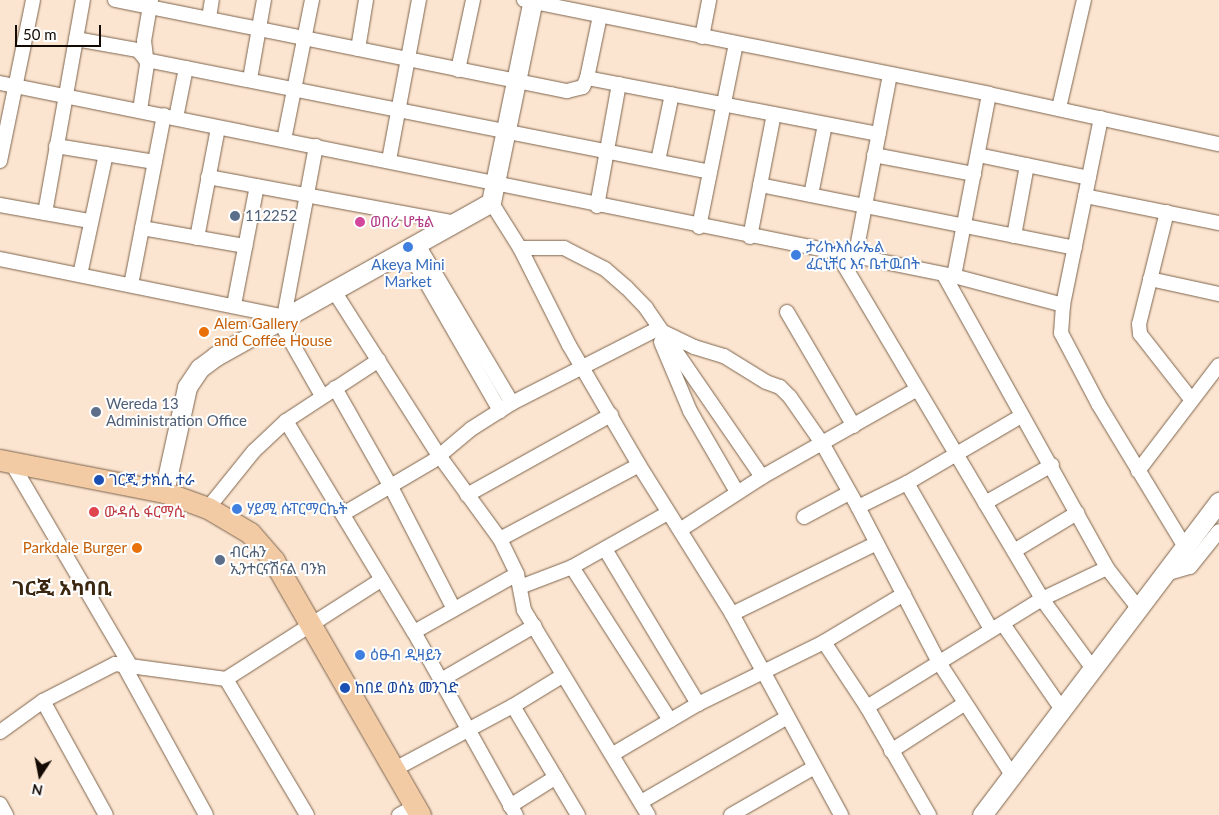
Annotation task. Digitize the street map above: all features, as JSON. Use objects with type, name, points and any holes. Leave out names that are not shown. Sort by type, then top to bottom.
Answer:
[{"type":"main road","points":[[5,461],[164,492],[208,508],[250,534],[274,561],[309,626],[393,770],[411,812]]},
{"type":"street","points":[[0,161],[3,135],[33,0]]},
{"type":"street","points":[[45,213],[83,0]]},
{"type":"street","points":[[115,0],[151,4],[303,38],[567,91],[583,87],[587,78],[600,16]]},
{"type":"street","points":[[209,18],[212,0]]},
{"type":"street","points":[[250,79],[264,0]]},
{"type":"street","points":[[284,140],[312,0]]},
{"type":"street","points":[[358,49],[366,0]]},
{"type":"street","points":[[388,160],[409,60],[419,0]]},
{"type":"street","points":[[458,70],[473,0]]},
{"type":"street","points":[[702,37],[709,0]]},
{"type":"street","points":[[1059,108],[1084,0]]},
{"type":"street","points":[[841,815],[813,768],[732,614],[668,513],[583,368],[493,194],[530,1],[1059,108],[1219,144]]},
{"type":"street","points":[[140,110],[146,60],[144,40],[151,4]]},
{"type":"street","points":[[76,39],[138,50],[146,60],[250,79],[294,90],[710,172]]},
{"type":"street","points":[[699,227],[736,44]]},
{"type":"street","points":[[131,285],[155,162],[186,68]]},
{"type":"street","points":[[855,258],[890,74]]},
{"type":"street","points":[[587,78],[879,134]]},
{"type":"street","points":[[0,82],[66,94],[218,128],[388,160],[493,194],[597,206],[838,255],[949,275],[1064,305]]},
{"type":"street","points":[[597,206],[619,84]]},
{"type":"street","points":[[658,161],[672,94]]},
{"type":"street","points":[[989,94],[964,226],[949,275],[1021,416],[1052,465],[1107,568],[1139,609]]},
{"type":"street","points":[[750,237],[774,114]]},
{"type":"street","points":[[1101,118],[1064,305],[1063,341],[1138,471],[1185,547]]},
{"type":"street","points":[[811,195],[825,124]]},
{"type":"street","points":[[197,238],[218,128]]},
{"type":"street","points":[[56,146],[155,162]]},
{"type":"street","points":[[316,146],[282,320],[322,396]]},
{"type":"street","points":[[80,275],[89,221],[106,154]]},
{"type":"street","points":[[874,155],[974,174]]},
{"type":"street","points":[[978,155],[1089,178]]},
{"type":"street","points":[[1014,236],[1027,166]]},
{"type":"street","points":[[208,177],[454,223]]},
{"type":"street","points":[[760,185],[1075,248]]},
{"type":"street","points":[[234,305],[257,186]]},
{"type":"street","points":[[164,492],[178,420],[192,378],[216,356],[454,223],[493,194]]},
{"type":"street","points":[[1085,196],[1219,223]]},
{"type":"street","points":[[0,205],[89,221]]},
{"type":"street","points":[[1167,212],[1139,324],[1140,334],[1191,399]]},
{"type":"street","points":[[142,228],[245,246]]},
{"type":"street","points":[[412,246],[512,403]]},
{"type":"street","points":[[412,246],[500,411]]},
{"type":"street","points":[[520,248],[552,246],[585,256],[626,287],[646,308],[657,329],[690,412],[737,492]]},
{"type":"street","points":[[838,255],[916,390],[958,455],[1042,599],[1094,670]]},
{"type":"street","points":[[0,259],[234,305],[282,320]]},
{"type":"street","points":[[1150,279],[1219,294]]},
{"type":"street","points":[[334,291],[438,454],[500,539],[518,580],[520,599],[534,626],[562,676],[614,754],[645,809],[786,718]]},
{"type":"street","points":[[788,312],[854,426]]},
{"type":"street","points":[[343,514],[433,461],[438,454],[512,403],[657,329]]},
{"type":"street","points":[[657,329],[694,347],[724,356],[766,382],[780,387],[822,443],[878,543],[938,662],[1012,775]]},
{"type":"street","points":[[657,329],[762,476]]},
{"type":"street","points":[[208,508],[254,452],[286,421],[379,360]]},
{"type":"street","points":[[1138,471],[1191,399],[1219,365]]},
{"type":"street","points":[[335,388],[391,487],[453,607]]},
{"type":"street","points":[[680,530],[762,476],[916,390]]},
{"type":"street","points":[[467,495],[610,415]]},
{"type":"street","points":[[858,507],[958,455],[1021,416]]},
{"type":"street","points":[[286,421],[414,632],[513,810],[556,777]]},
{"type":"street","points":[[5,461],[126,665],[206,815]]},
{"type":"street","points":[[500,539],[639,465]]},
{"type":"street","points":[[985,503],[1052,465]]},
{"type":"street","points":[[907,483],[997,627],[1064,711]]},
{"type":"street","points":[[804,517],[849,493]]},
{"type":"street","points":[[982,815],[1064,711],[1219,502]]},
{"type":"street","points":[[414,632],[453,607],[518,580],[572,567],[668,513]]},
{"type":"street","points":[[1014,551],[1077,513]]},
{"type":"street","points":[[1165,574],[1190,567],[1219,531]]},
{"type":"street","points":[[732,614],[878,543]]},
{"type":"street","points":[[606,549],[698,704]]},
{"type":"street","points":[[572,567],[670,720]]},
{"type":"street","points":[[866,707],[1042,599],[1107,568]]},
{"type":"street","points":[[0,732],[43,701],[104,668],[126,665],[226,679],[381,580]]},
{"type":"street","points":[[614,754],[698,704],[824,642],[904,594]]},
{"type":"street","points":[[441,680],[534,626]]},
{"type":"street","points":[[824,642],[866,707],[929,815]]},
{"type":"street","points":[[393,770],[467,728],[514,706],[562,676]]},
{"type":"street","points":[[226,679],[307,815]]},
{"type":"street","points":[[43,701],[106,815]]},
{"type":"street","points":[[892,751],[964,704]]},
{"type":"street","points":[[514,706],[578,815]]},
{"type":"street","points":[[731,815],[813,768]]},
{"type":"street","points":[[0,804],[6,815]]},
{"type":"place","name":"112252","points":[[235,216]]},
{"type":"place","name":"ወበሪ ሆቴል","points":[[360,222]]},
{"type":"place","name":"Akeya Mini Market","points":[[408,247]]},
{"type":"place","name":"ታሪኩእስራኤል ፈርኒቸር እና ቤተዉበት","points":[[796,255]]},
{"type":"place","name":"Alem Gallery and Coffee House","points":[[204,332]]},
{"type":"place","name":"Wereda 13 Administration Office","points":[[96,412]]},
{"type":"place","name":"ገርጂ ታክሲ ተራ","points":[[99,480]]},
{"type":"place","name":"ሃይሚ ሱፐርማርኬት","points":[[237,509]]},
{"type":"place","name":"ውዳሴ ፋርማሲ","points":[[94,512]]},
{"type":"place","name":"Parkdale Burger","points":[[137,548]]},
{"type":"place","name":"ብርሐን ኢንተርናሽናል ባንክ","points":[[220,560]]},
{"type":"place","name":"ዕፁብ ዲዛይን","points":[[360,655]]},
{"type":"place","name":"ከበደ ወሰኔ መንገድ","points":[[345,688]]},
{"type":"district","name":"ገርጂ አካባቢ","points":[[62,587]]}]
